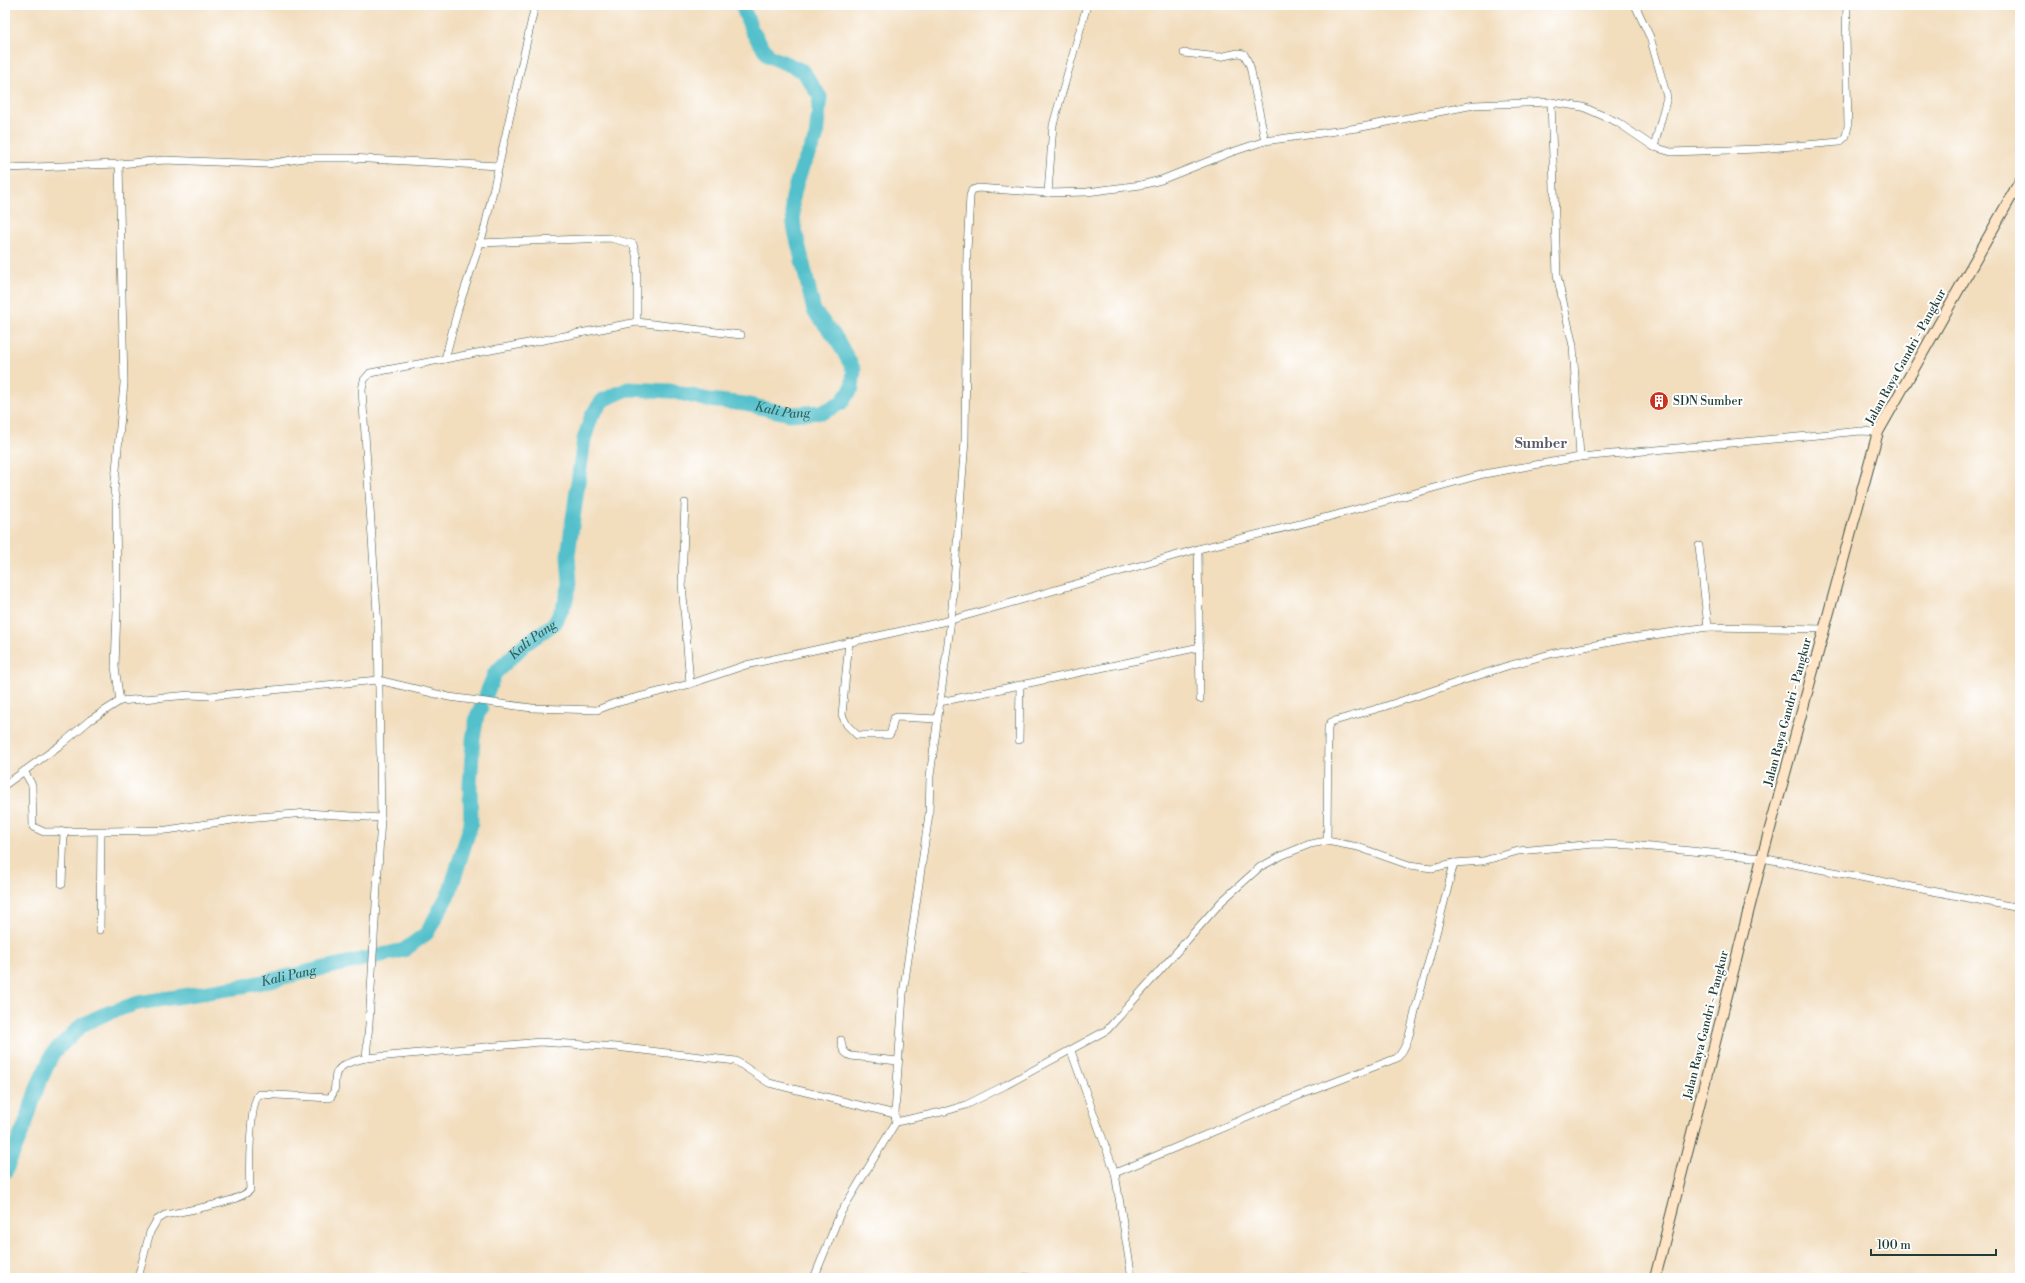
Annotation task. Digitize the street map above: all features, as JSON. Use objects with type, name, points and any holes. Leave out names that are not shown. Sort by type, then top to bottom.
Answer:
[{"type":"street","points":[[445,359],[479,243],[484,231],[535,5]]},
{"type":"street","points":[[1048,194],[1053,125],[1087,5]]},
{"type":"street","points":[[1635,5],[1650,37],[1667,97],[1654,147]]},
{"type":"street","points":[[814,1278],[840,1214],[896,1122],[894,1114],[903,994],[929,814],[930,776],[951,620],[965,441],[967,250],[970,196],[972,190],[978,188],[1048,194],[1087,192],[1141,185],[1161,180],[1229,153],[1265,141],[1356,128],[1474,104],[1551,102],[1583,107],[1617,122],[1654,147],[1671,152],[1713,152],[1759,149],[1843,140],[1846,136],[1848,126],[1846,36],[1847,5]]},
{"type":"street","points":[[1184,53],[1219,57],[1238,53],[1244,54],[1250,66],[1265,141]]},
{"type":"street","points":[[1551,102],[1557,275],[1571,330],[1580,457]]},
{"type":"street","points":[[5,168],[119,164],[165,160],[268,164],[304,158],[350,158],[499,166]]},
{"type":"street","points":[[119,164],[124,383],[114,492],[116,499],[117,609],[115,667],[120,701]]},
{"type":"street","name":"Jalan Raya Gandri - Pangkur","points":[[1655,1278],[1762,858],[1878,432],[2020,181]]},
{"type":"street","points":[[479,243],[610,238],[633,244],[637,258],[637,322]]},
{"type":"street","points":[[366,1058],[381,818],[378,627],[362,390],[366,376],[377,370],[445,359],[637,322],[741,335]]},
{"type":"street","points":[[5,785],[94,716],[120,701],[190,695],[210,696],[378,680],[449,697],[532,708],[597,710],[622,701],[690,684],[746,665],[849,641],[951,620],[1198,549],[1328,517],[1484,474],[1580,457],[1861,431],[1878,432]]},
{"type":"street","points":[[685,503],[682,583],[690,684]]},
{"type":"street","points":[[1699,546],[1708,627]]},
{"type":"street","points":[[1198,549],[1200,699]]},
{"type":"street","points":[[1328,841],[1328,727],[1331,722],[1383,707],[1507,666],[1554,653],[1626,639],[1708,627],[1824,629]]},
{"type":"street","points":[[849,641],[842,715],[851,731],[857,735],[888,735],[891,732],[894,718],[897,717],[938,719]]},
{"type":"street","points":[[940,702],[1200,647]]},
{"type":"street","points":[[1019,740],[1020,686]]},
{"type":"street","points":[[24,771],[32,784],[33,828],[44,832],[167,830],[246,818],[307,813],[381,818]]},
{"type":"street","points":[[62,884],[64,831]]},
{"type":"street","points":[[100,930],[101,832]]},
{"type":"street","points":[[896,1122],[946,1112],[966,1105],[1071,1051],[1107,1030],[1222,901],[1239,885],[1260,868],[1284,855],[1310,844],[1328,841],[1358,847],[1409,865],[1432,868],[1454,863],[1483,861],[1518,851],[1595,844],[1631,845],[1762,858],[2020,908]]},
{"type":"street","points":[[1113,1169],[1397,1058],[1401,1054],[1406,1041],[1429,961],[1454,863]]},
{"type":"street","points":[[841,1040],[842,1049],[845,1054],[898,1061]]},
{"type":"street","points":[[138,1278],[150,1232],[157,1220],[165,1215],[223,1202],[245,1195],[250,1190],[252,1122],[255,1101],[259,1094],[330,1098],[335,1091],[336,1075],[338,1070],[351,1061],[366,1058],[530,1042],[616,1047],[736,1061],[769,1083],[894,1114]]},
{"type":"street","points":[[1071,1051],[1113,1169],[1132,1278]]},
{"type":"waterway","name":"Kali Pang","points":[[486,695],[495,673],[524,645],[555,623],[565,603],[570,584],[568,555],[584,439],[592,415],[603,400],[628,389],[670,391],[709,400],[745,404],[790,414],[823,412],[841,403],[852,388],[854,370],[836,338],[814,311],[794,226],[792,202],[802,167],[816,138],[820,97],[803,71],[769,56],[752,31],[742,5]]},
{"type":"waterway","name":"Kali Pang","points":[[5,1172],[25,1125],[38,1085],[53,1053],[82,1025],[105,1014],[138,1003],[240,987],[404,950],[427,933],[450,891],[471,824],[470,786],[473,739],[477,716],[481,708]]},
{"type":"place","name":"SDN Sumber","points":[[1659,401]]},
{"type":"district","name":"Sumber","points":[[1541,444]]}]
